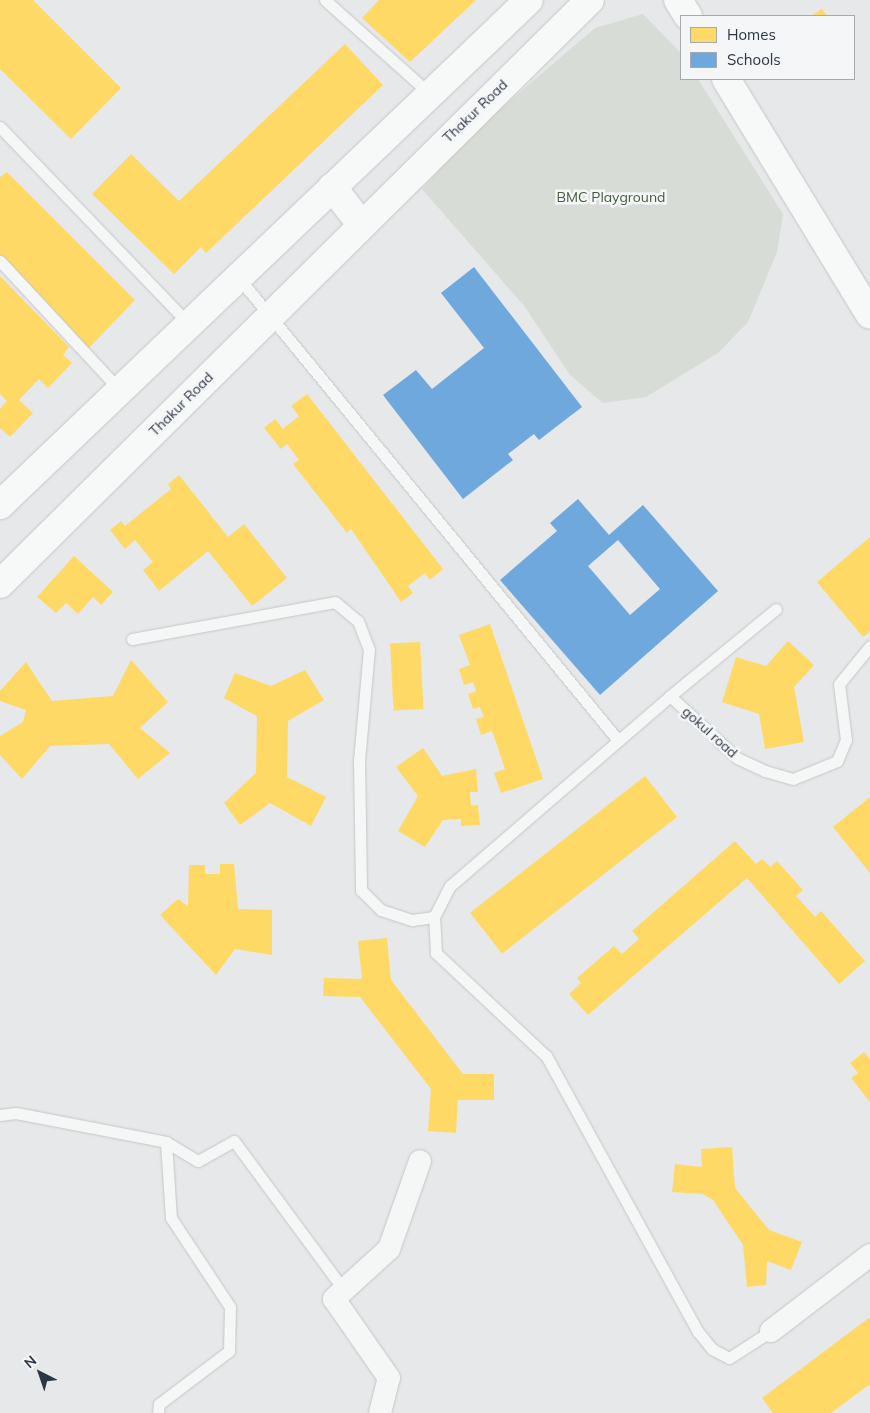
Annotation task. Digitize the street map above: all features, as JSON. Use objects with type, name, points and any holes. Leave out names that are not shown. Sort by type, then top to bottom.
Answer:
[{"type":"street","points":[[0,505],[529,0]]},
{"type":"street","name":"Thakur Road","points":[[0,584],[361,224],[590,0]]},
{"type":"street","points":[[678,0],[687,15]]},
{"type":"street","points":[[727,80],[870,315]]},
{"type":"street","points":[[332,187],[361,224]]},
{"type":"street","points":[[380,1413],[389,1378],[334,1298],[389,1249],[420,1161]]},
{"type":"street","points":[[770,1331],[870,1255]]},
{"type":"lane","points":[[324,0],[430,94]]},
{"type":"lane","points":[[0,128],[189,324]]},
{"type":"lane","points":[[0,261],[120,390]]},
{"type":"lane","points":[[238,278],[272,314],[617,740]]},
{"type":"lane","points":[[132,639],[335,602],[358,621],[369,650],[359,760],[361,890],[380,910],[412,920],[434,917],[436,953],[546,1056],[698,1332],[712,1349],[729,1358],[770,1331]]},
{"type":"lane","points":[[670,696],[776,609]]},
{"type":"lane","name":"gokul road","points":[[434,917],[450,886],[670,696],[738,758],[793,779],[837,761],[846,740],[839,684],[870,646]]},
{"type":"lane","points":[[0,1115],[16,1113],[166,1142],[198,1160],[234,1141],[344,1290]]},
{"type":"lane","points":[[158,1413],[159,1404],[228,1351],[230,1307],[171,1218],[166,1142]]},
{"type":"green space","name":"BMC Playground","points":[[643,14],[680,52],[680,80],[699,80],[783,214],[777,252],[748,322],[718,353],[646,397],[603,403],[570,375],[525,307],[422,189],[472,133],[595,28]]},
{"type":"building: Homes","points":[[0,0],[33,0],[121,88],[71,139],[0,69]]},
{"type":"building: Homes","points":[[379,0],[476,0],[410,62],[362,18]]},
{"type":"building: Homes","points":[[822,9],[826,15],[813,15]]},
{"type":"building: Homes","points":[[345,44],[383,85],[206,253],[201,247],[174,274],[92,194],[131,154],[179,201]]},
{"type":"building: Homes","points":[[7,172],[135,300],[84,353],[0,261],[0,177]]},
{"type":"building: Homes","points":[[0,276],[69,347],[63,355],[72,363],[48,388],[39,379],[19,400],[33,413],[10,437],[0,428],[0,409],[7,401],[0,394]]},
{"type":"building: Homes","points":[[307,394],[443,569],[430,580],[425,573],[408,586],[413,593],[401,602],[351,529],[347,533],[293,464],[299,460],[287,444],[281,449],[264,428],[275,419],[283,429],[299,416],[291,406]]},
{"type":"building: Homes","points":[[179,475],[228,537],[244,524],[287,578],[252,606],[208,551],[159,591],[143,570],[153,562],[135,540],[125,549],[110,530],[121,521],[125,526],[171,489],[168,484]]},
{"type":"building: Homes","points":[[870,537],[870,631],[863,637],[817,582]]},
{"type":"building: Homes","points":[[74,556],[113,592],[101,605],[93,597],[78,614],[66,603],[56,613],[37,597]]},
{"type":"building: Homes","points":[[490,624],[543,779],[501,793],[494,773],[505,769],[492,731],[481,735],[476,719],[484,717],[480,707],[473,709],[468,694],[476,691],[473,682],[464,685],[459,669],[470,665],[459,635]]},
{"type":"building: Homes","points":[[788,641],[814,665],[794,687],[804,742],[765,749],[759,714],[722,702],[736,657],[766,666]]},
{"type":"building: Homes","points":[[420,642],[424,709],[394,710],[390,644]]},
{"type":"building: Homes","points":[[131,660],[168,702],[140,728],[170,753],[138,779],[109,744],[50,746],[22,779],[0,755],[0,736],[23,722],[26,710],[0,701],[0,691],[26,662],[52,701],[113,696]]},
{"type":"building: Homes","points":[[305,670],[324,700],[288,721],[287,777],[326,797],[311,826],[270,803],[240,825],[224,803],[256,773],[257,716],[224,698],[235,673],[271,686]]},
{"type":"building: Homes","points":[[423,748],[442,776],[476,769],[478,792],[470,792],[471,806],[478,805],[480,825],[461,826],[461,819],[443,820],[425,847],[398,831],[418,796],[396,767]]},
{"type":"building: Homes","points":[[645,776],[677,817],[502,954],[470,913]]},
{"type":"building: Homes","points":[[870,797],[870,873],[833,827]]},
{"type":"building: Homes","points":[[735,841],[756,864],[762,859],[770,867],[777,861],[803,890],[796,896],[815,917],[821,911],[865,961],[839,984],[747,878],[588,1015],[569,994],[581,983],[577,978],[614,946],[622,954],[639,939],[632,931]]},
{"type":"building: Homes","points":[[220,864],[234,864],[238,909],[272,910],[272,955],[235,949],[216,975],[160,915],[178,899],[188,906],[189,865],[205,865],[205,874],[220,874]]},
{"type":"building: Homes","points":[[387,938],[391,980],[463,1074],[494,1074],[494,1100],[458,1100],[456,1133],[428,1131],[431,1089],[360,997],[323,996],[324,978],[362,979],[358,941]]},
{"type":"building: Homes","points":[[864,1052],[870,1059],[870,1102],[851,1078],[858,1073],[850,1063]]},
{"type":"building: Homes","points":[[732,1147],[735,1188],[769,1230],[802,1242],[791,1270],[767,1261],[766,1285],[747,1287],[743,1245],[713,1200],[703,1194],[672,1192],[675,1164],[702,1167],[701,1149]]},
{"type":"building: Homes","points":[[870,1317],[870,1384],[831,1413],[773,1413],[762,1398]]},
{"type":"building: Schools","points":[[474,267],[582,407],[539,440],[534,434],[508,454],[513,460],[463,499],[383,395],[416,370],[432,389],[484,348],[441,293]]},
{"type":"building: Schools","points":[[578,499],[609,535],[643,505],[718,591],[600,695],[500,580],[557,531],[550,523]],"holes":[[[618,540],[660,589],[630,615],[588,566]]]}]
